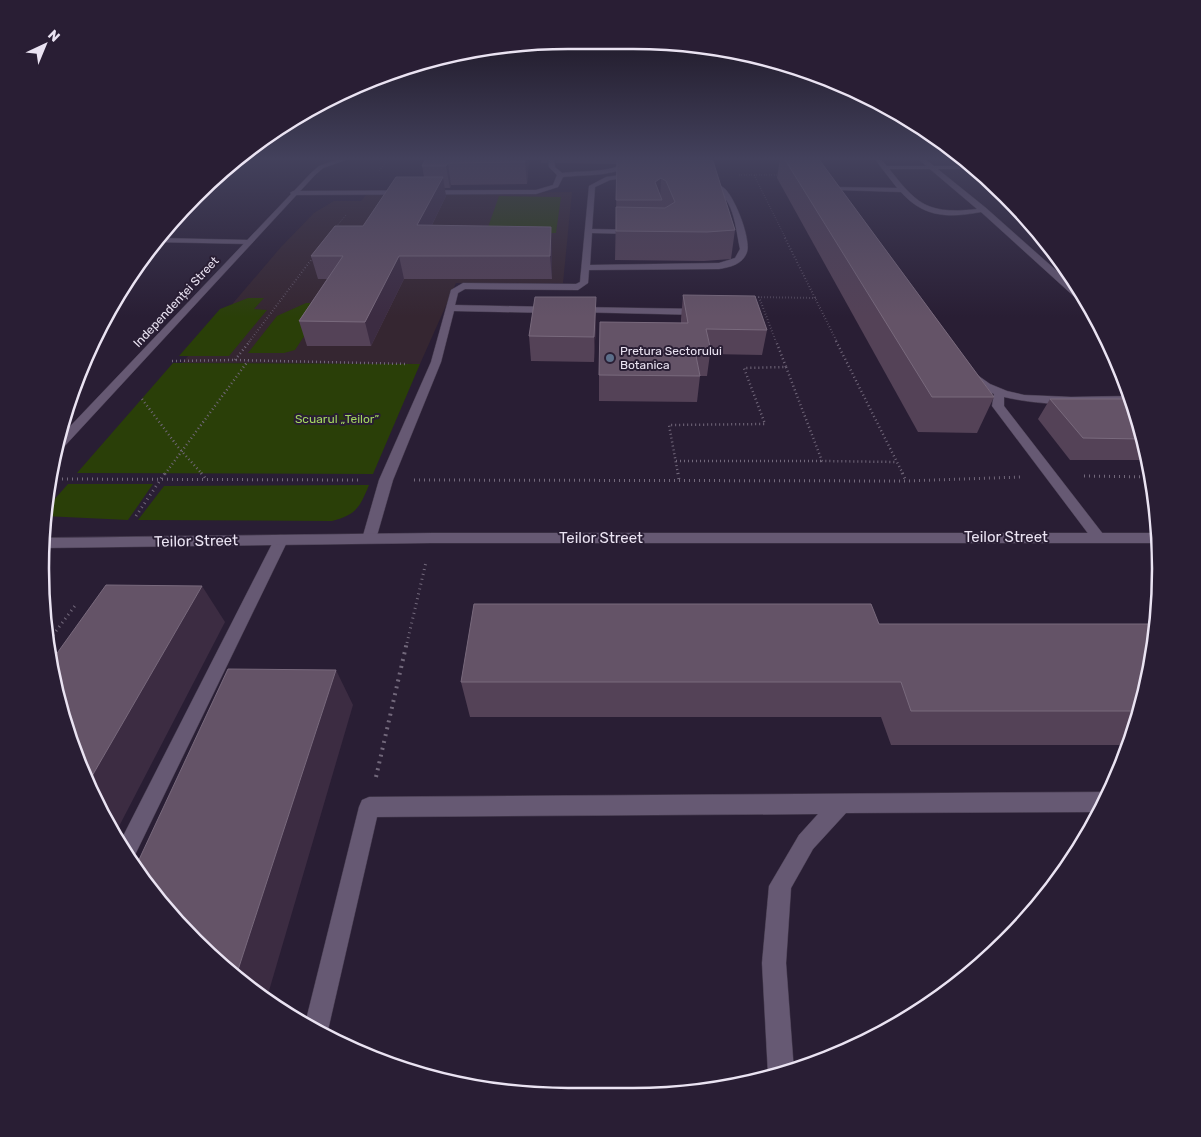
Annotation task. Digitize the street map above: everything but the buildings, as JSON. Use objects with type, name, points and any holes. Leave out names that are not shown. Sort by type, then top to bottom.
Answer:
[{"type":"street","name":"Independenței Street","points":[[67,430],[277,211]]},
{"type":"street","points":[[369,539],[386,480],[435,364],[454,292],[463,286],[578,287],[584,283],[590,211]]},
{"type":"street","points":[[585,268],[719,266],[730,264],[738,260],[744,249],[735,211]]},
{"type":"street","points":[[945,211],[970,211]]},
{"type":"street","points":[[984,211],[1070,288]]},
{"type":"street","points":[[587,231],[645,232]]},
{"type":"street","points":[[166,240],[249,242]]},
{"type":"street","points":[[449,308],[716,312]]},
{"type":"street","points":[[969,370],[980,384],[999,394],[1022,399],[1124,399]]},
{"type":"street","points":[[999,394],[998,406],[1098,537]]},
{"type":"street","name":"Teilor Street","points":[[50,543],[431,538],[1151,538]]},
{"type":"street","points":[[129,846],[281,540]]},
{"type":"street","points":[[318,1024],[369,807],[1097,802]]},
{"type":"street","points":[[780,1067],[774,963],[780,886],[806,842],[841,804]]},
{"type":"path","points":[[334,230],[349,211]]},
{"type":"path","points":[[772,211],[906,481]]},
{"type":"path","points":[[235,360],[316,252]]},
{"type":"path","points":[[749,297],[816,298]]},
{"type":"path","points":[[759,298],[822,461]]},
{"type":"path","points":[[133,520],[181,450],[248,360]]},
{"type":"path","points":[[167,361],[248,360],[435,364]]},
{"type":"path","points":[[679,480],[669,425],[765,424],[744,368],[786,367]]},
{"type":"path","points":[[142,399],[206,479]]},
{"type":"path","points":[[676,461],[896,462]]},
{"type":"path","points":[[62,479],[906,481],[1050,476],[1144,477]]},
{"type":"path","points":[[369,807],[431,538]]},
{"type":"path","points":[[53,635],[76,603]]},
{"type":"shaded area","points":[[317,211],[570,211],[563,283],[456,283],[420,364],[182,363],[281,247]]},
{"type":"green space","points":[[494,211],[559,211],[556,233],[486,233]]},
{"type":"green space","points":[[248,298],[264,298],[254,309],[267,310],[229,356],[179,356],[220,309]]},
{"type":"green space","points":[[306,303],[326,303],[295,350],[284,353],[248,353],[277,316]]},
{"type":"green space","name":"Scuarul „Teilor”","points":[[173,363],[420,364],[373,474],[77,473]]},
{"type":"green space","points":[[68,484],[153,484],[128,520],[52,516],[53,501]]},
{"type":"green space","points":[[369,485],[360,504],[352,513],[332,521],[138,520],[164,486]]},
{"type":"place","name":"Pretura Sectorului Botanica","points":[[610,358]]}]
